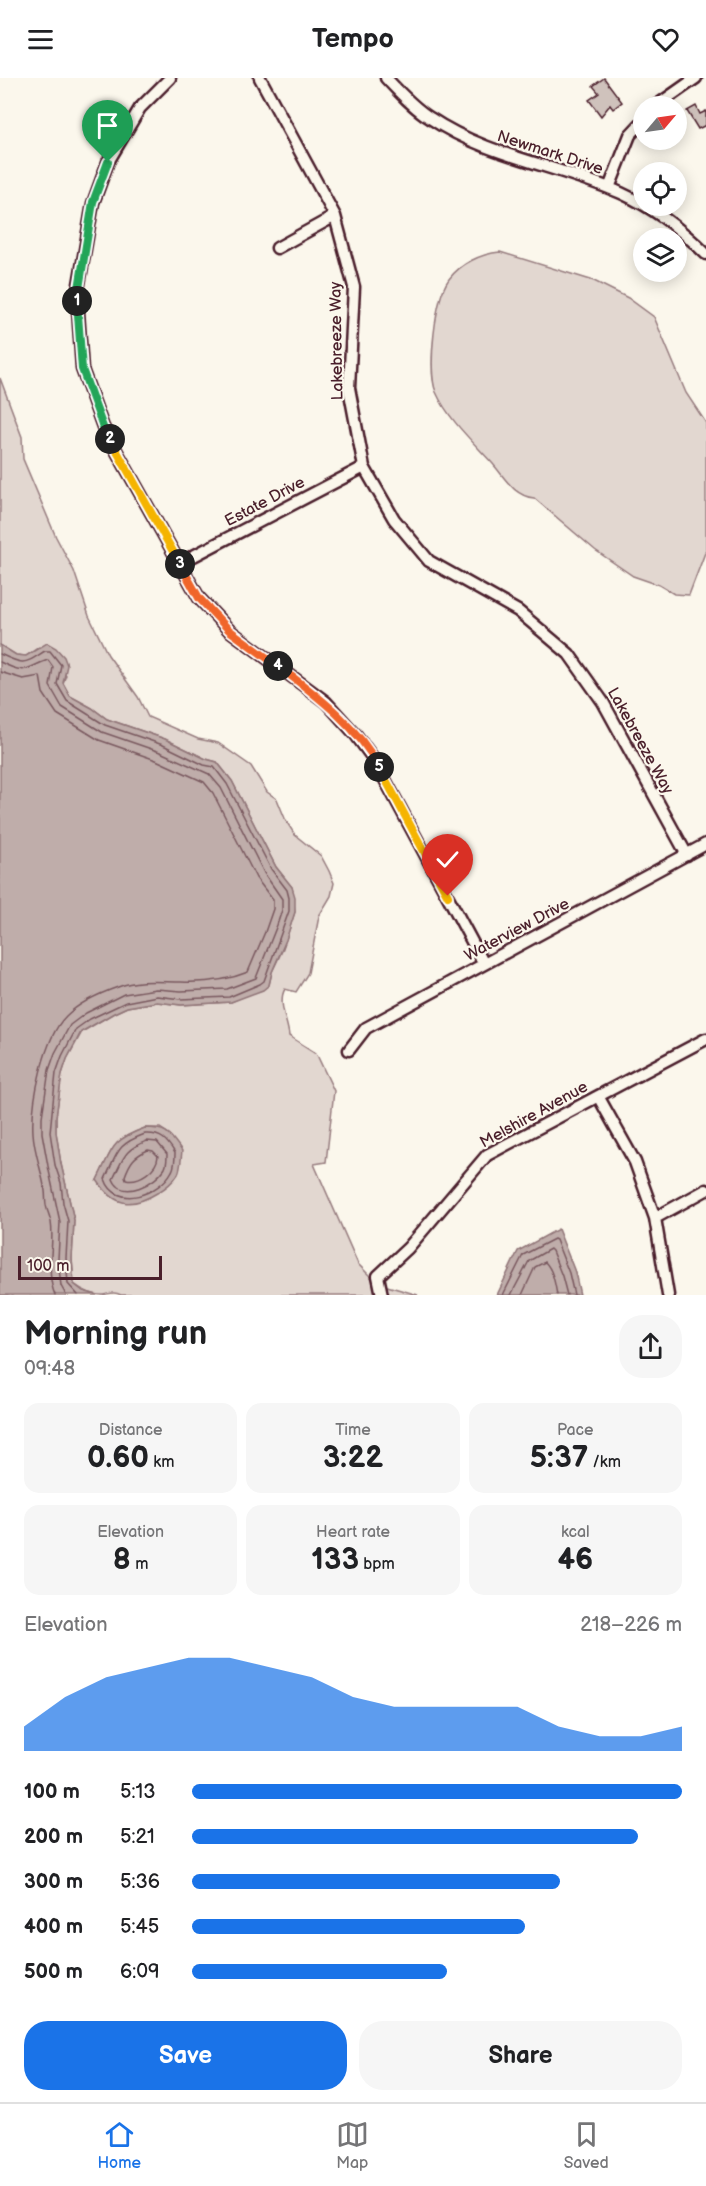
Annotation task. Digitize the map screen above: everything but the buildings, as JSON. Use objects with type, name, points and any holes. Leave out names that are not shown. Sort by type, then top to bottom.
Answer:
[{"type":"street","points":[[170,78],[140,108],[108,162],[93,202],[77,296],[82,369],[103,427],[199,598],[229,630],[326,702],[356,735],[375,760],[484,964]]},
{"type":"street","name":"Lakebreeze Way","points":[[260,78],[335,216],[354,287],[349,388],[364,467],[394,519],[429,561],[518,611],[569,654],[603,702],[687,855]]},
{"type":"street","name":"Newmark Drive","points":[[386,78],[428,117],[452,132],[481,146],[623,194],[663,217],[706,254]]},
{"type":"street","points":[[669,96],[691,79]]},
{"type":"street","points":[[609,188],[633,132]]},
{"type":"street","points":[[277,248],[335,216]]},
{"type":"street","name":"Estate Drive","points":[[180,563],[364,467]]},
{"type":"street","name":"Waterview Drive","points":[[349,1050],[366,1028],[706,844]]},
{"type":"street","name":"Melshire Avenue","points":[[382,1295],[378,1276],[408,1248],[487,1155],[706,1039]]},
{"type":"street","points":[[598,1096],[635,1162],[655,1218],[668,1295]]},
{"type":"street","points":[[655,1218],[706,1190]]},
{"type":"shaded area","points":[[500,252],[594,281],[628,298],[654,317],[686,393],[706,423],[706,550],[689,595],[674,594],[659,585],[633,576],[595,550],[534,498],[515,490],[462,430],[441,402],[433,382],[432,352],[436,317],[444,288],[454,273],[465,264],[479,257]]},
{"type":"shaded area","points":[[0,378],[22,437],[23,459],[56,537],[74,571],[89,616],[108,655],[138,697],[148,717],[198,739],[218,743],[251,766],[267,792],[277,799],[295,835],[321,856],[329,871],[334,883],[331,896],[319,916],[308,973],[296,992],[285,989],[282,1000],[289,1036],[316,1053],[334,1091],[326,1162],[314,1164],[358,1264],[377,1283],[418,1295],[121,1295],[114,1293],[102,1295],[87,1292],[74,1284],[72,1259],[74,1220],[61,1164],[56,1117],[62,1074],[67,1059],[82,1032],[127,1007],[157,1002],[181,1005],[231,1002],[269,985],[295,912],[292,887],[276,867],[232,781],[217,762],[165,739],[107,719],[70,696],[63,683],[66,675],[39,647],[26,656],[16,655],[0,645]],"holes":[[[145,1128],[160,1128],[169,1134],[97,1180],[118,1142]]]},
{"type":"water","points":[[47,643],[56,648],[64,657],[67,665],[63,683],[70,696],[107,719],[165,739],[217,762],[232,781],[276,867],[292,887],[295,897],[295,912],[286,940],[269,985],[263,990],[231,1002],[181,1005],[157,1002],[127,1007],[81,1032],[67,1059],[62,1074],[56,1132],[74,1220],[72,1259],[74,1284],[83,1291],[97,1295],[0,1295],[0,645],[16,655],[26,656]]},
{"type":"water","points":[[145,1128],[159,1129],[174,1140],[182,1151],[179,1172],[171,1182],[148,1198],[131,1203],[117,1200],[103,1189],[97,1180],[118,1142]]},
{"type":"water","points":[[558,1229],[575,1272],[580,1295],[497,1295],[518,1251]]},
{"type":"route","points":[[108,162],[93,202],[77,296],[82,369],[103,427],[199,598],[229,630],[326,702],[356,735],[375,760],[448,896]]}]
